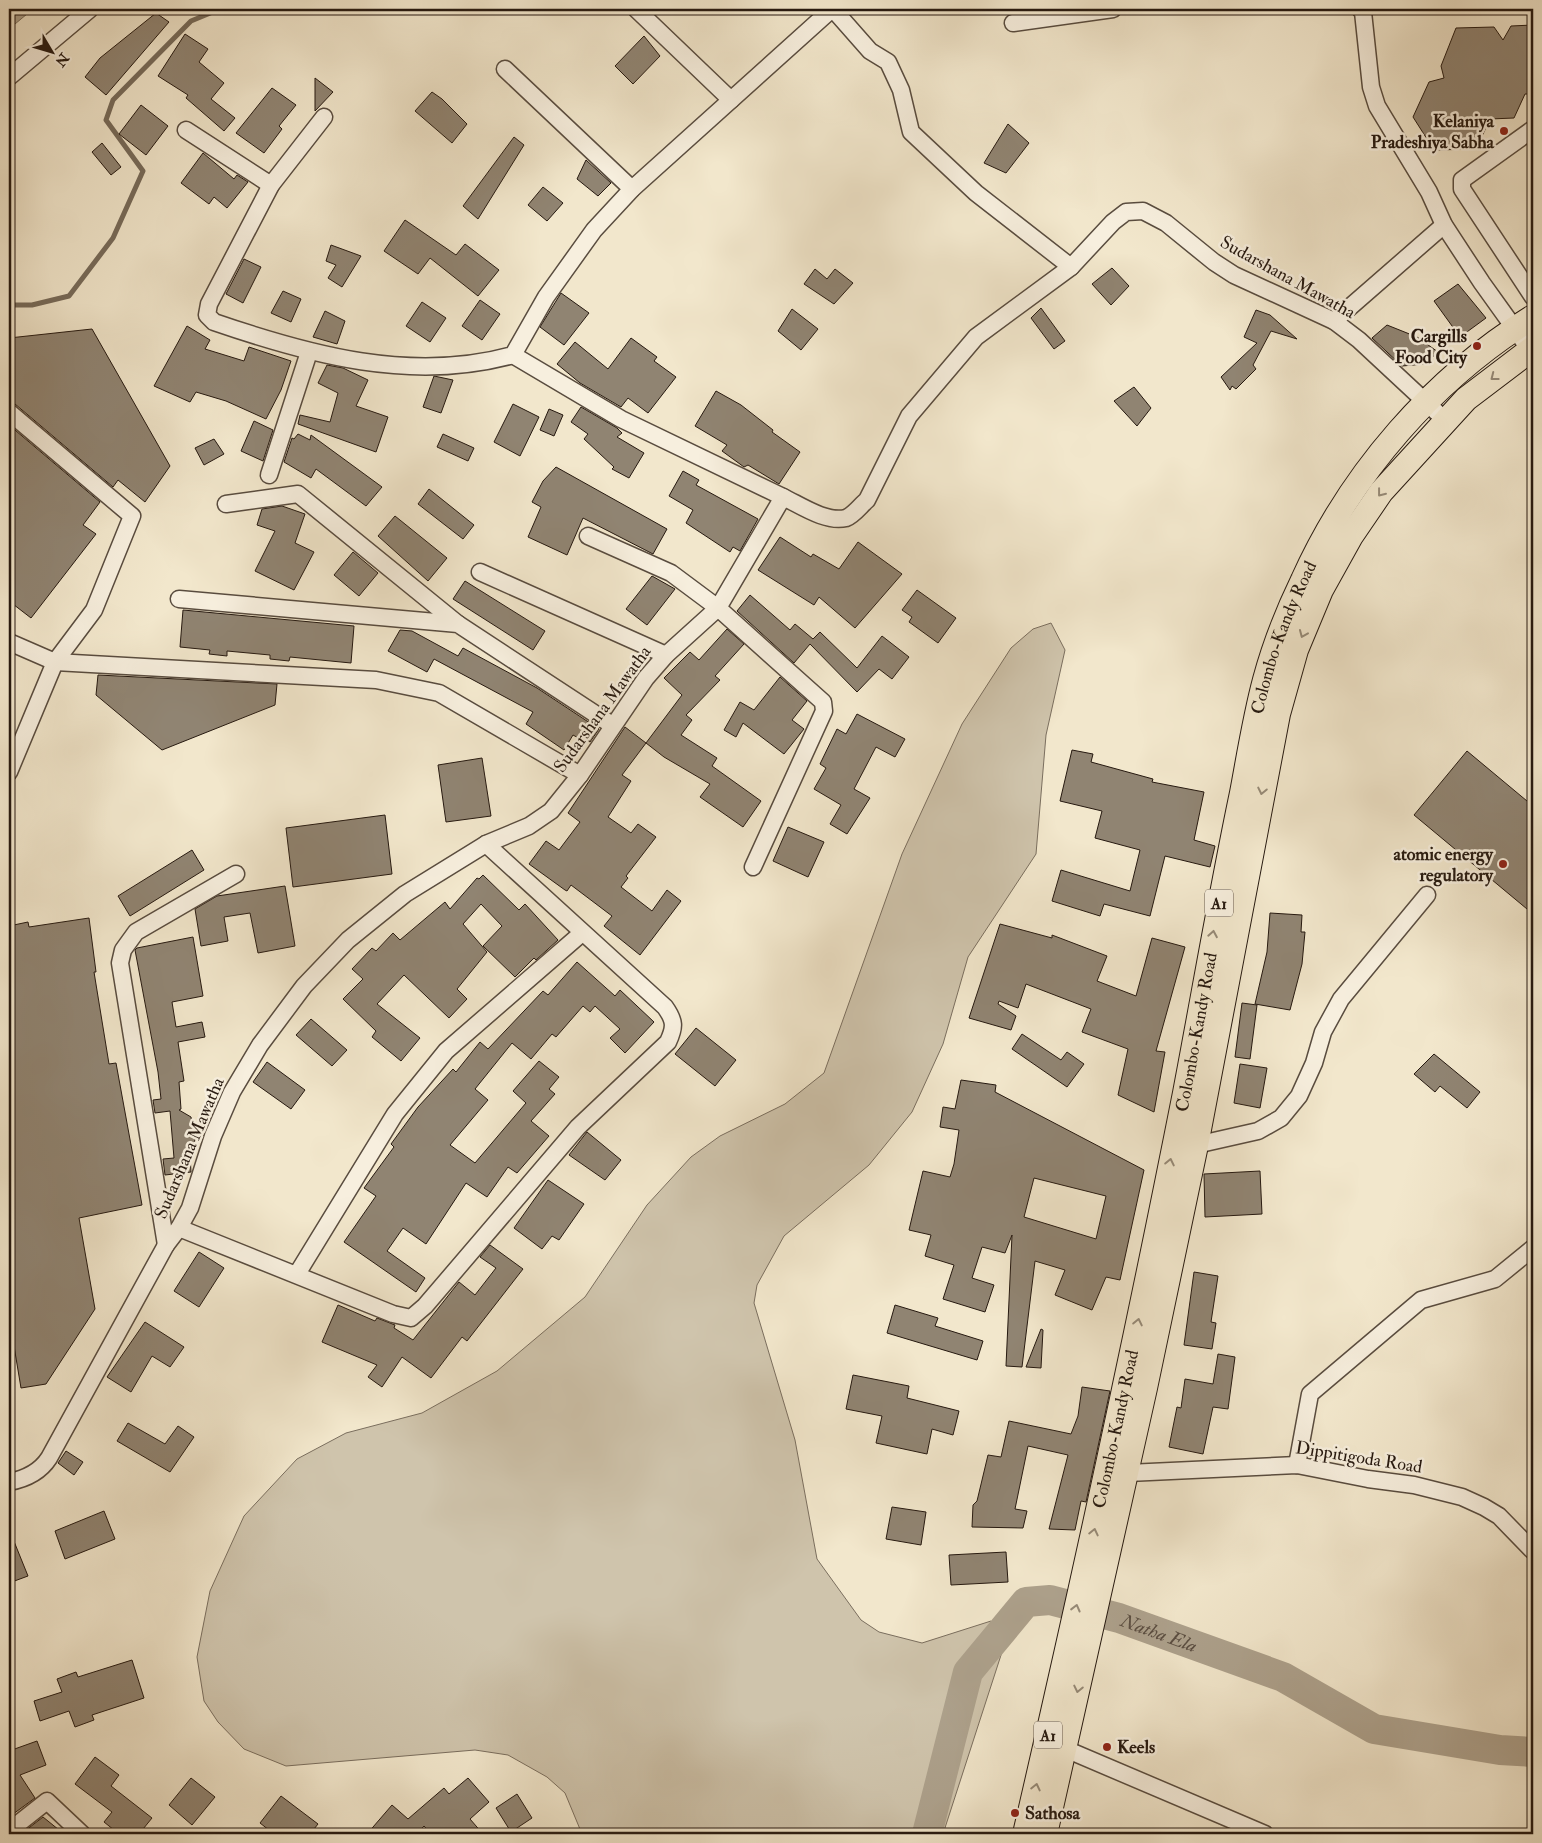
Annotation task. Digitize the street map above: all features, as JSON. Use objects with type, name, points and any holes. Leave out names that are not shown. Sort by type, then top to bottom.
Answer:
[{"type":"highway","name":"Colombo-Kandy Road","points":[[1117,1473],[1218,905],[1265,680],[1303,578],[1329,529],[1390,442],[1426,401],[1473,360],[1524,322]]},
{"type":"highway","name":"Colombo-Kandy Road","points":[[1046,1834],[1056,1746],[1117,1473],[1196,1145],[1257,813],[1278,714],[1296,650],[1321,590],[1351,536],[1381,492],[1466,399],[1532,349]]},
{"type":"highway","name":"Colombo-Kandy Road","points":[[1025,1834],[1056,1746]]},
{"type":"street","points":[[9,78],[90,9]]},
{"type":"street","points":[[636,9],[731,100]]},
{"type":"street","points":[[513,355],[546,297],[594,230],[632,189],[833,9],[870,50],[888,62],[901,90],[911,132],[976,192],[1071,267]]},
{"type":"street","points":[[1013,23],[1113,9]]},
{"type":"street","points":[[1360,9],[1363,12],[1371,87],[1377,106],[1429,192],[1444,225],[1524,322],[1532,349]]},
{"type":"street","points":[[505,69],[632,189]]},
{"type":"street","points":[[324,117],[271,185],[209,304],[207,314],[214,322],[277,344],[308,352],[401,368],[490,361],[513,355],[621,419],[783,497]]},
{"type":"street","points":[[1533,129],[1462,180],[1462,189],[1533,298]]},
{"type":"street","points":[[186,130],[271,185]]},
{"type":"street","name":"Sudarshana Mawatha","points":[[9,1482],[21,1480],[43,1467],[46,1463],[166,1245],[179,1228],[190,1208],[213,1136],[232,1092],[260,1045],[304,986],[348,940],[405,894],[486,844],[529,826],[551,811],[580,775],[612,725],[646,678],[666,654],[718,608],[783,497],[813,512],[830,517],[846,518],[857,510],[867,500],[909,416],[976,337],[1071,267],[1113,222],[1126,212],[1144,211],[1166,223],[1214,262],[1234,274],[1334,321],[1359,340],[1445,420]]},
{"type":"street","points":[[1334,321],[1444,225]]},
{"type":"street","points":[[269,475],[308,352]]},
{"type":"street","points":[[9,412],[132,516],[94,610],[55,662],[9,772]]},
{"type":"street","points":[[226,504],[298,494],[458,624],[612,725]]},
{"type":"street","points":[[588,536],[670,572],[718,608],[815,692],[823,702],[824,711],[754,868]]},
{"type":"street","points":[[480,572],[666,654]]},
{"type":"street","points":[[178,599],[458,624]]},
{"type":"street","points":[[9,642],[55,662],[376,680],[439,693],[580,775]]},
{"type":"street","points":[[179,1228],[393,1314],[412,1318],[425,1306],[578,1128],[668,1042],[674,1028],[674,1019],[665,1007],[486,844]]},
{"type":"street","points":[[166,1245],[120,963],[123,950],[136,932],[236,874]]},
{"type":"street","points":[[1196,1145],[1258,1130],[1281,1118],[1299,1096],[1314,1063],[1323,1032],[1341,999],[1426,895]]},
{"type":"street","points":[[297,1274],[395,1114],[446,1051],[582,933]]},
{"type":"street","points":[[1297,1465],[1310,1394],[1421,1300],[1495,1279],[1533,1248]]},
{"type":"street","name":"Dippitigoda Road","points":[[1117,1473],[1297,1465],[1368,1479],[1414,1485],[1462,1498],[1499,1516],[1533,1551]]},
{"type":"street","points":[[1056,1746],[1265,1834]]},
{"type":"street","points":[[9,1831],[47,1801],[82,1834]]},
{"type":"shaded area","points":[[9,9],[33,9],[9,29]]},
{"type":"shaded area","points":[[1051,623],[1065,650],[1046,735],[1036,854],[968,957],[943,1044],[912,1112],[869,1165],[784,1236],[757,1285],[754,1303],[795,1440],[817,1559],[861,1620],[879,1632],[922,1643],[991,1621],[1004,1638],[1002,1652],[943,1834],[582,1834],[565,1793],[547,1777],[508,1755],[475,1750],[286,1766],[244,1749],[218,1722],[204,1701],[197,1657],[210,1591],[244,1516],[297,1459],[346,1433],[422,1413],[497,1371],[585,1297],[647,1205],[691,1157],[720,1136],[785,1104],[824,1073],[902,854],[962,724],[1011,648],[1033,629]]},
{"type":"building","points":[[156,13],[169,22],[106,95],[85,77],[100,58]]},
{"type":"building","points":[[1533,25],[1533,94],[1525,94],[1514,118],[1490,119],[1476,149],[1434,150],[1413,117],[1429,82],[1444,78],[1441,66],[1456,28],[1494,27],[1503,40],[1511,26]]},
{"type":"building","points":[[185,34],[208,49],[199,62],[224,83],[211,99],[235,118],[224,131],[186,98],[188,95],[158,76]]},
{"type":"building","points":[[644,36],[660,56],[633,84],[615,66]]},
{"type":"building","points":[[315,78],[333,92],[315,111]]},
{"type":"building","points":[[272,88],[296,105],[279,126],[282,129],[264,153],[236,133]]},
{"type":"building","points":[[432,92],[442,99],[467,124],[452,143],[415,111]]},
{"type":"building","points":[[141,105],[168,126],[146,155],[119,134]]},
{"type":"building","points":[[1008,124],[1029,143],[1006,173],[984,163]]},
{"type":"building","points":[[514,137],[524,145],[478,219],[463,206]]},
{"type":"building","points":[[102,143],[121,167],[111,175],[92,152]]},
{"type":"building","points":[[203,153],[234,179],[237,175],[248,182],[227,208],[214,197],[209,204],[181,183]]},
{"type":"building","points":[[586,160],[611,183],[598,196],[577,179]]},
{"type":"building","points":[[543,187],[563,203],[547,221],[528,205]]},
{"type":"building","points":[[405,220],[456,255],[465,244],[499,270],[478,296],[430,258],[418,274],[384,251]]},
{"type":"building","points":[[331,245],[361,256],[342,287],[328,278],[336,265],[326,261]]},
{"type":"building","points":[[244,259],[261,267],[243,303],[226,294]]},
{"type":"building","points":[[1112,268],[1129,286],[1111,305],[1092,284]]},
{"type":"building","points":[[815,269],[827,279],[835,269],[853,283],[834,304],[804,284]]},
{"type":"building","points":[[1458,284],[1486,318],[1460,337],[1434,301]]},
{"type":"building","points":[[283,291],[301,299],[291,322],[271,313]]},
{"type":"building","points":[[561,293],[589,313],[564,345],[540,327]]},
{"type":"building","points":[[480,300],[500,314],[482,340],[462,326]]},
{"type":"building","points":[[422,302],[446,318],[430,342],[406,326]]},
{"type":"building","points":[[1041,308],[1065,341],[1054,349],[1031,318]]},
{"type":"building","points":[[792,309],[818,329],[801,350],[778,331]]},
{"type":"building","points":[[1256,310],[1270,315],[1297,339],[1271,331],[1253,365],[1256,369],[1236,389],[1232,386],[1230,390],[1221,377],[1257,343],[1244,337]]},
{"type":"building","points":[[325,311],[345,321],[337,344],[313,337]]},
{"type":"building","points":[[1387,325],[1417,337],[1438,352],[1425,364],[1402,366],[1372,338]]},
{"type":"building","points":[[187,326],[210,340],[205,349],[244,361],[249,347],[291,361],[281,390],[266,419],[226,401],[196,392],[190,402],[154,386]]},
{"type":"building","points":[[92,329],[170,466],[145,502],[118,480],[113,487],[15,404],[9,402],[9,338]]},
{"type":"building","points":[[631,338],[657,357],[654,361],[676,377],[648,413],[628,398],[621,407],[580,383],[557,364],[575,342],[608,369]]},
{"type":"building","points":[[327,365],[343,368],[368,380],[356,406],[388,417],[376,452],[298,424],[300,415],[330,422],[338,393],[318,383]]},
{"type":"building","points":[[434,376],[453,380],[441,413],[423,407]]},
{"type":"building","points":[[1134,387],[1151,408],[1137,426],[1114,401]]},
{"type":"building","points":[[716,391],[741,405],[773,430],[772,432],[800,452],[779,484],[748,465],[744,467],[722,451],[727,445],[695,426]]},
{"type":"building","points":[[513,404],[539,417],[520,456],[494,442]]},
{"type":"building","points":[[581,407],[617,428],[622,433],[617,437],[644,453],[629,478],[612,469],[614,467],[584,439],[588,434],[571,422]]},
{"type":"building","points":[[549,409],[563,415],[554,436],[540,430]]},
{"type":"building","points":[[254,421],[273,430],[263,461],[241,451]]},
{"type":"building","points":[[9,425],[100,502],[83,525],[96,534],[31,618],[9,601]]},
{"type":"building","points":[[298,434],[310,440],[311,435],[382,487],[366,506],[316,469],[311,478],[284,462],[292,438],[294,439]]},
{"type":"building","points":[[443,434],[474,448],[468,461],[437,447]]},
{"type":"building","points":[[214,439],[224,454],[204,465],[195,448]]},
{"type":"building","points":[[556,467],[667,529],[653,554],[583,518],[567,555],[528,537],[541,507],[532,502],[543,481]]},
{"type":"building","points":[[683,471],[699,480],[696,485],[758,519],[740,551],[733,547],[730,552],[686,523],[693,510],[669,496]]},
{"type":"building","points":[[429,489],[474,525],[463,539],[418,504]]},
{"type":"building","points":[[282,506],[305,514],[295,543],[314,552],[294,590],[255,571],[275,531],[257,525],[262,509]]},
{"type":"building","points":[[395,516],[447,558],[428,581],[378,536]]},
{"type":"building","points":[[780,537],[811,557],[813,554],[839,569],[858,542],[902,574],[855,628],[819,597],[814,605],[758,570]]},
{"type":"building","points":[[353,552],[378,573],[359,596],[334,575]]},
{"type":"building","points":[[652,576],[675,589],[647,625],[626,609]]},
{"type":"building","points":[[465,581],[545,631],[533,650],[453,599]]},
{"type":"building","points":[[917,590],[956,618],[938,643],[909,622],[912,617],[902,610]]},
{"type":"building","points":[[750,595],[790,630],[795,624],[813,639],[820,632],[857,668],[882,636],[909,657],[892,679],[879,669],[857,692],[810,644],[794,663],[737,611]]},
{"type":"building","points":[[183,610],[354,626],[351,663],[290,657],[289,661],[270,659],[270,655],[227,651],[227,656],[209,654],[210,650],[180,647]]},
{"type":"building","points":[[727,629],[744,644],[715,676],[720,680],[686,715],[692,720],[681,735],[717,758],[712,766],[761,801],[743,827],[700,797],[710,784],[664,757],[646,743],[682,695],[664,678],[690,652],[699,660]]},
{"type":"building","points":[[400,630],[412,631],[458,656],[463,648],[537,688],[599,729],[590,742],[583,737],[582,740],[573,735],[564,750],[526,724],[533,712],[434,659],[427,672],[388,651]]},
{"type":"building","points":[[98,675],[277,684],[275,705],[162,750],[96,695]]},
{"type":"building","points":[[780,677],[807,701],[792,720],[804,729],[784,754],[743,723],[736,737],[724,730],[740,702],[754,710]]},
{"type":"building","points":[[857,714],[905,739],[895,757],[876,747],[854,789],[870,798],[847,834],[830,824],[841,805],[814,789],[826,768],[820,764],[837,729],[846,734]]},
{"type":"building","points":[[625,727],[646,743],[622,775],[631,781],[608,817],[631,833],[638,824],[656,837],[626,876],[628,878],[621,887],[652,911],[667,890],[681,901],[640,955],[604,926],[612,916],[571,885],[567,891],[565,890],[529,864],[546,841],[559,850],[580,822],[568,813]]},
{"type":"building","points":[[1072,750],[1093,754],[1091,762],[1153,779],[1152,782],[1204,792],[1194,840],[1215,846],[1210,867],[1165,856],[1150,916],[1104,904],[1100,916],[1052,901],[1061,870],[1130,891],[1140,850],[1095,838],[1102,811],[1060,801]]},
{"type":"building","name":"atomic energy regulatory","points":[[1467,751],[1533,806],[1533,914],[1414,815]]},
{"type":"building","points":[[482,758],[491,816],[446,822],[438,765]]},
{"type":"building","points":[[385,815],[392,874],[293,887],[286,828]]},
{"type":"building","points":[[788,827],[824,842],[808,877],[773,861]]},
{"type":"building","points":[[192,850],[204,870],[130,916],[118,896]]},
{"type":"building","points":[[483,875],[519,910],[525,904],[558,940],[536,960],[534,958],[515,977],[483,946],[502,926],[481,904],[463,924],[487,952],[457,989],[467,999],[449,1018],[404,975],[377,1004],[420,1038],[401,1061],[372,1037],[376,1031],[343,999],[363,979],[352,969],[372,948],[376,951],[393,933],[400,940],[445,902],[450,909],[477,878],[479,879]]},
{"type":"building","points":[[285,886],[295,946],[258,953],[250,913],[224,917],[228,941],[201,946],[195,909],[217,896]]},
{"type":"building","points":[[1270,913],[1302,915],[1301,932],[1305,932],[1302,964],[1290,1010],[1255,1004],[1267,952]]},
{"type":"building","points":[[89,918],[96,972],[94,972],[109,1064],[116,1063],[142,1205],[79,1218],[95,1309],[46,1384],[21,1388],[9,1316],[9,926],[28,922],[29,927]]},
{"type":"building","points":[[1000,924],[1052,938],[1052,935],[1107,956],[1097,981],[1136,996],[1152,938],[1185,947],[1156,1051],[1165,1052],[1154,1112],[1118,1095],[1128,1049],[1082,1032],[1091,1009],[1026,984],[1018,1008],[999,1001],[998,1004],[1016,1016],[1011,1030],[969,1018]]},
{"type":"building","points":[[193,937],[203,996],[172,1002],[176,1027],[202,1022],[205,1037],[178,1042],[184,1081],[179,1082],[181,1109],[179,1110],[191,1117],[195,1138],[194,1147],[190,1155],[191,1172],[165,1175],[163,1159],[174,1158],[170,1111],[155,1113],[153,1100],[161,1099],[158,1072],[135,950],[137,948]]},
{"type":"building","points":[[577,962],[615,996],[620,990],[654,1022],[625,1053],[610,1038],[620,1029],[595,1006],[590,1012],[583,1006],[556,1037],[552,1034],[531,1059],[512,1043],[475,1089],[488,1100],[450,1145],[475,1163],[526,1103],[513,1091],[539,1061],[559,1077],[549,1089],[555,1094],[531,1121],[549,1136],[517,1173],[508,1167],[487,1197],[466,1183],[426,1244],[403,1228],[387,1251],[425,1278],[416,1292],[344,1242],[376,1196],[364,1188],[394,1147],[391,1144],[418,1107],[453,1069],[456,1072],[480,1042],[488,1049],[543,991],[548,995]]},
{"type":"building","points":[[1242,1003],[1257,1005],[1250,1059],[1235,1057]]},
{"type":"building","points":[[311,1019],[347,1050],[332,1066],[296,1035]]},
{"type":"building","points":[[696,1028],[736,1060],[715,1086],[675,1054]]},
{"type":"building","points":[[1022,1034],[1061,1060],[1067,1052],[1084,1064],[1067,1087],[1012,1049]]},
{"type":"building","points":[[1434,1054],[1480,1092],[1467,1108],[1440,1086],[1435,1092],[1414,1074]]},
{"type":"building","points":[[267,1062],[305,1090],[291,1109],[253,1082]]},
{"type":"building","points":[[1240,1064],[1267,1068],[1260,1108],[1234,1103]]},
{"type":"building","points":[[961,1080],[996,1085],[995,1092],[1144,1170],[1120,1280],[1106,1277],[1092,1310],[1055,1295],[1065,1270],[1035,1261],[1022,1367],[1006,1366],[1012,1235],[1005,1253],[982,1247],[972,1278],[994,1285],[985,1312],[943,1299],[954,1265],[925,1256],[931,1235],[909,1230],[923,1171],[950,1177],[959,1130],[940,1127],[943,1107],[955,1109]],"holes":[[[1034,1178],[1106,1196],[1096,1239],[1024,1217]]]},
{"type":"building","points":[[587,1132],[621,1160],[605,1180],[569,1155]]},
{"type":"building","points":[[1260,1171],[1262,1214],[1205,1217],[1204,1174]]},
{"type":"building","points":[[548,1180],[584,1204],[559,1240],[552,1236],[542,1249],[514,1228]]},
{"type":"building","points":[[490,1245],[523,1269],[467,1341],[462,1337],[431,1378],[402,1357],[382,1387],[368,1377],[377,1365],[322,1342],[338,1305],[375,1321],[377,1318],[395,1325],[394,1328],[413,1340],[459,1282],[475,1295],[496,1268],[480,1257]]},
{"type":"building","points":[[199,1252],[224,1268],[199,1307],[174,1291]]},
{"type":"building","points":[[1194,1272],[1218,1276],[1211,1322],[1216,1323],[1212,1349],[1184,1345]]},
{"type":"building","points":[[895,1305],[938,1318],[935,1326],[983,1341],[977,1360],[887,1333]]},
{"type":"building","points":[[145,1322],[184,1347],[170,1367],[152,1356],[131,1392],[107,1377]]},
{"type":"building","points":[[1041,1329],[1043,1330],[1041,1368],[1026,1367]]},
{"type":"building","points":[[1218,1354],[1235,1357],[1228,1409],[1213,1407],[1203,1454],[1169,1447],[1177,1407],[1181,1408],[1185,1379],[1213,1384]]},
{"type":"building","points":[[853,1375],[909,1386],[907,1398],[959,1411],[953,1435],[932,1429],[927,1454],[876,1443],[882,1416],[846,1409]]},
{"type":"building","points":[[1082,1387],[1110,1391],[1086,1502],[1081,1501],[1075,1530],[1049,1529],[1068,1455],[1028,1446],[1015,1509],[1027,1511],[1023,1528],[972,1527],[973,1505],[977,1501],[988,1455],[1001,1457],[1009,1421],[1071,1434],[1078,1416]]},
{"type":"building","points":[[128,1423],[165,1444],[178,1426],[194,1437],[170,1472],[117,1441]]},
{"type":"building","points":[[66,1451],[83,1462],[74,1475],[58,1463]]},
{"type":"building","points":[[892,1507],[926,1512],[921,1545],[886,1539]]},
{"type":"building","points":[[104,1511],[115,1539],[65,1559],[55,1531]]},
{"type":"building","points":[[9,1529],[28,1576],[9,1583]]},
{"type":"building","points":[[1006,1552],[1008,1582],[951,1585],[949,1555]]},
{"type":"building","points":[[132,1660],[144,1698],[92,1715],[94,1720],[75,1727],[69,1711],[40,1721],[34,1701],[62,1692],[57,1679],[76,1672],[78,1677]]},
{"type":"building","points":[[37,1741],[46,1765],[20,1775],[35,1798],[9,1817],[9,1751]]},
{"type":"building","points":[[95,1757],[119,1775],[111,1786],[152,1818],[139,1834],[119,1834],[104,1822],[112,1812],[75,1784]]},
{"type":"building","points":[[191,1778],[215,1797],[192,1825],[169,1805]]},
{"type":"building","points":[[468,1778],[489,1802],[470,1819],[483,1834],[431,1834],[424,1826],[417,1834],[367,1834],[392,1805],[408,1819],[444,1788],[449,1794]]},
{"type":"building","points":[[517,1794],[532,1818],[511,1832],[496,1808]]},
{"type":"building","points":[[281,1796],[318,1824],[310,1834],[274,1834],[260,1823]]},
{"type":"building","points":[[43,1817],[64,1834],[21,1834]]},
{"type":"waterway","points":[[9,305],[32,305],[69,296],[113,238],[143,171],[106,120],[113,100],[191,21],[220,9]]},
{"type":"waterway","name":"Natha Ela","points":[[927,1834],[968,1672],[1026,1602],[1050,1600],[1119,1618],[1283,1677],[1374,1729],[1500,1750],[1533,1752]]},
{"type":"place","name":"Kelaniya Pradeshiya Sabha","points":[[1504,131]]},
{"type":"place","name":"Cargills Food City","points":[[1477,346]]},
{"type":"place","name":"atomic energy regulatory","points":[[1503,864]]},
{"type":"place","name":"Keels","points":[[1107,1747]]},
{"type":"place","name":"Sathosa","points":[[1015,1813]]}]
